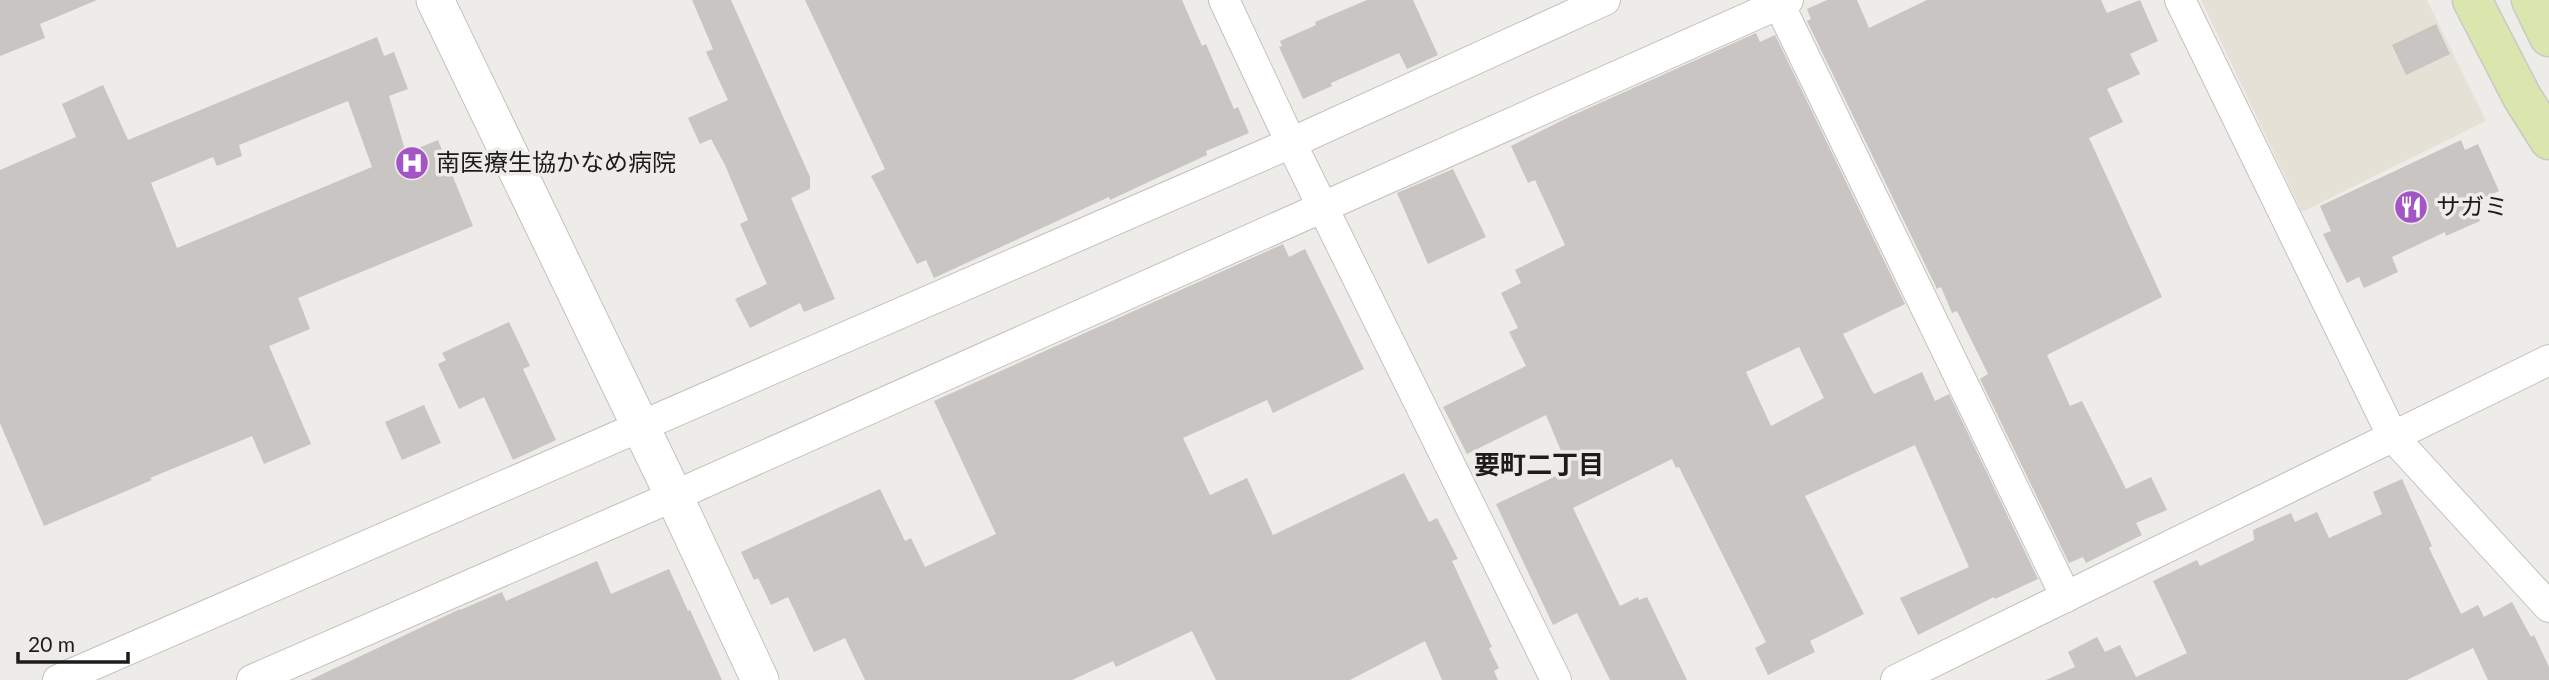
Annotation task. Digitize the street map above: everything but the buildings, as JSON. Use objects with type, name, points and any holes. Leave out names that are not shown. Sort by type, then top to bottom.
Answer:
[{"type":"main road","points":[[2472,0],[2522,97],[2549,140]]},
{"type":"main road","points":[[2531,0],[2549,37]]},
{"type":"street","points":[[435,0],[760,680]]},
{"type":"street","points":[[1224,0],[1291,143],[1556,680]]},
{"type":"street","points":[[58,680],[1291,143],[1605,0]]},
{"type":"street","points":[[2180,0],[2393,438],[2549,607]]},
{"type":"street","points":[[252,680],[674,496],[1784,2],[2066,597]]},
{"type":"street","points":[[1896,680],[2549,360]]},
{"type":"shaded area","points":[[2201,0],[2427,0],[2486,121],[2302,212]]},
{"type":"place","name":"南医療生協かなめ病院","points":[[412,163]]},
{"type":"place","name":"サガミ","points":[[2411,207]]},
{"type":"district","name":"要町二丁目","points":[[1539,465]]}]
